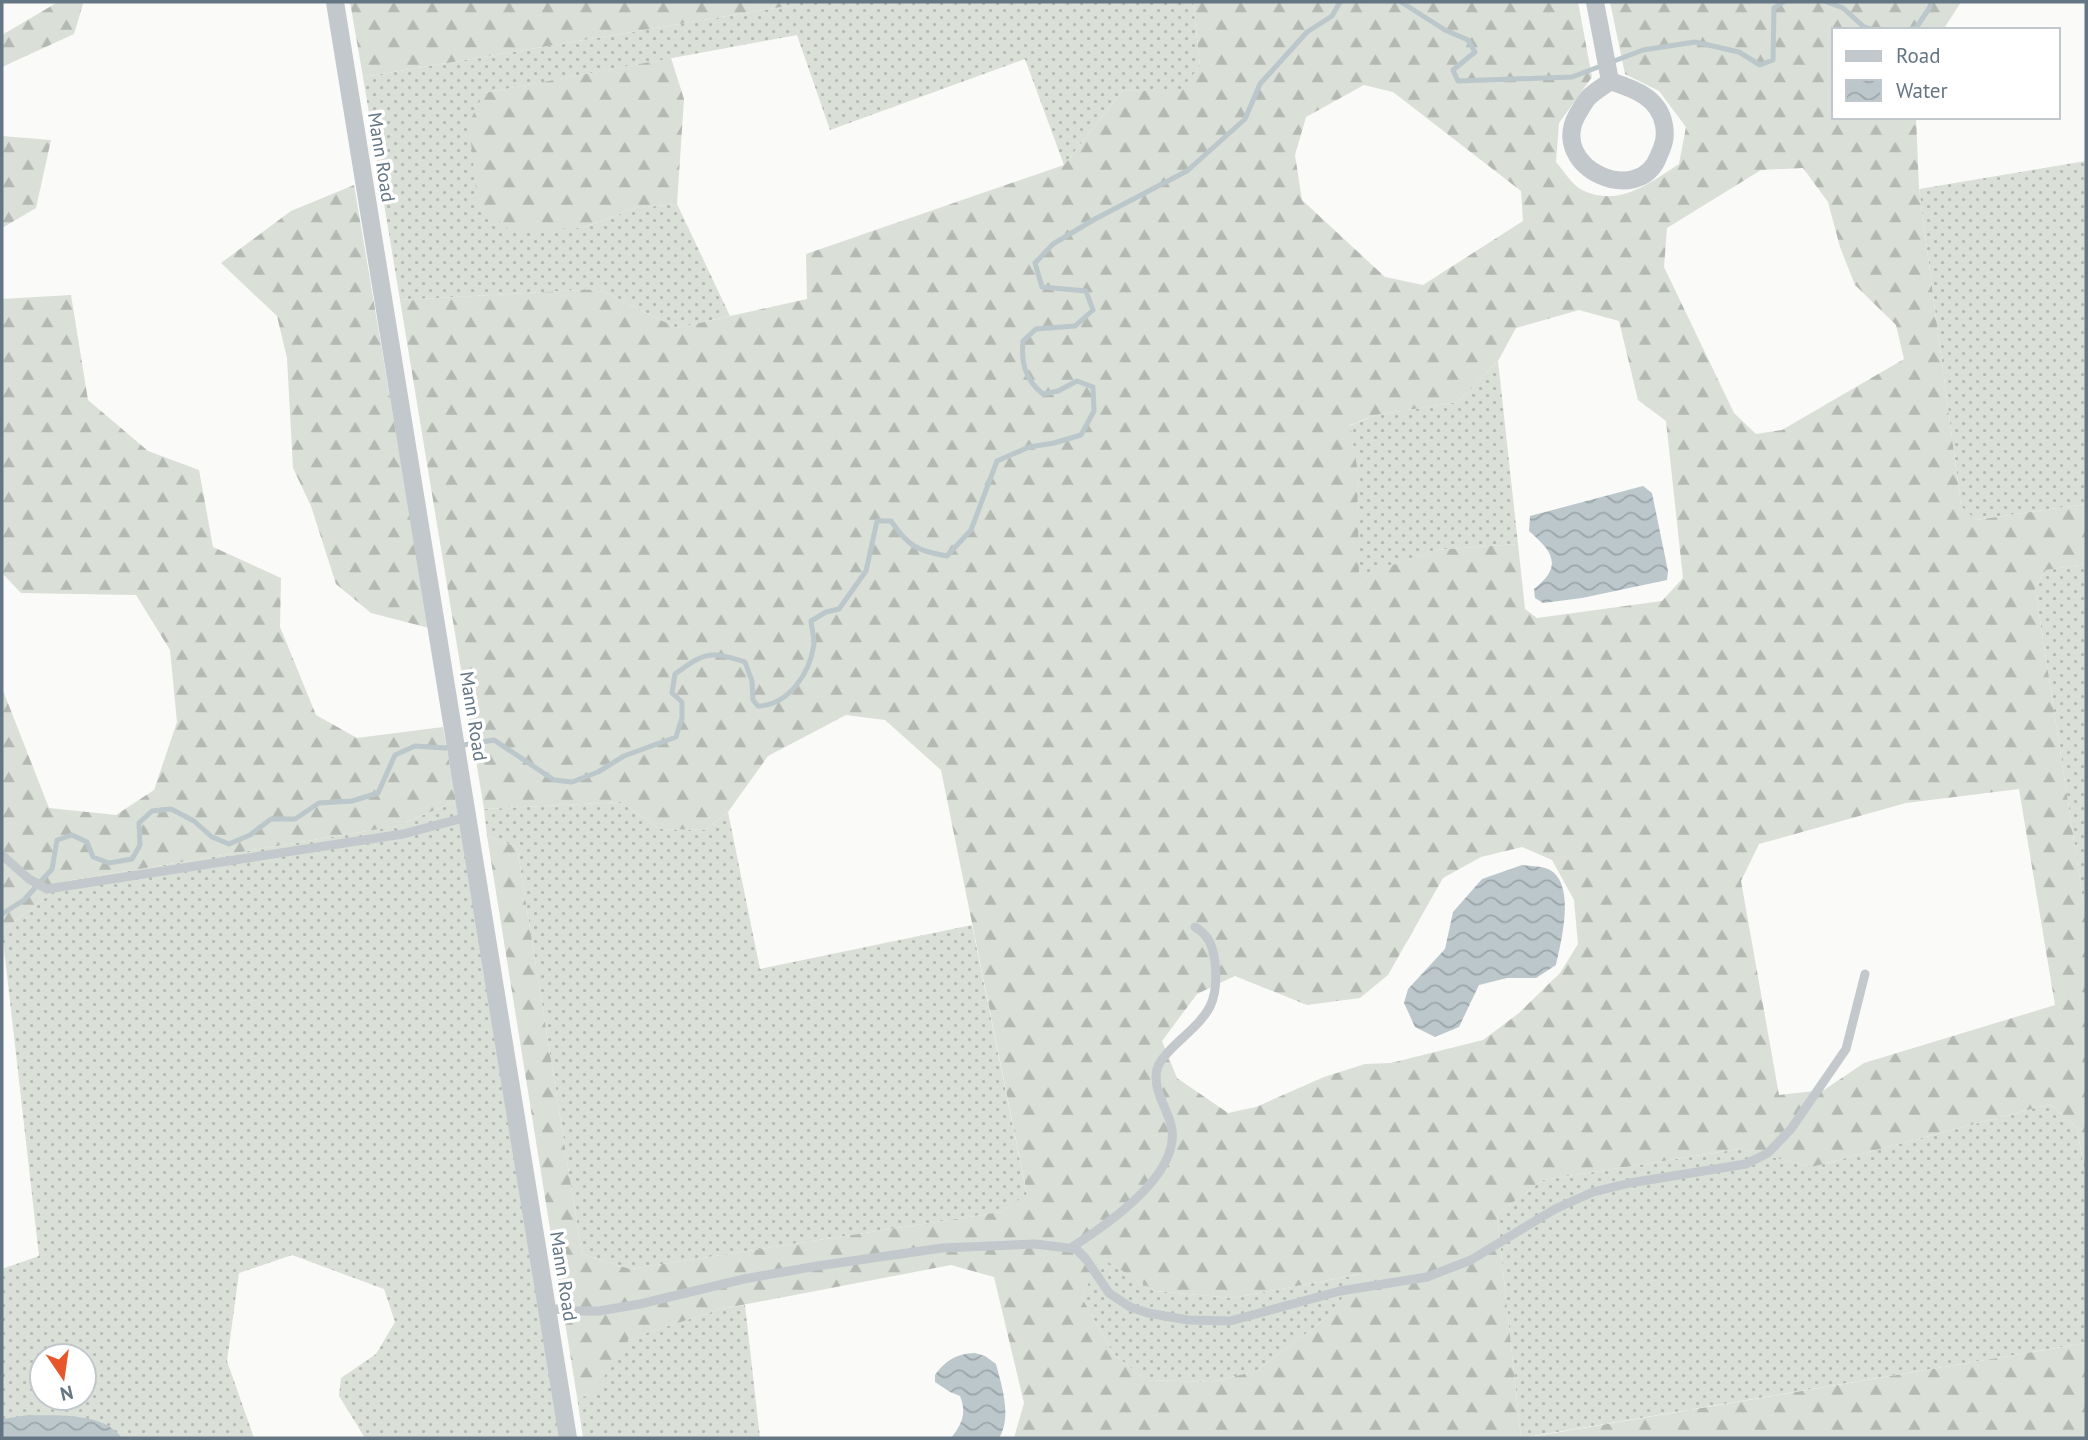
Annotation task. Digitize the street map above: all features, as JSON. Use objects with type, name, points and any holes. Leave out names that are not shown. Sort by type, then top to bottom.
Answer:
[{"type":"street","name":"Mann Road","points":[[335,2],[568,1438]]},
{"type":"street","points":[[1595,2],[1610,81]]},
{"type":"street","points":[[1610,81],[1639,90],[1661,111],[1666,138],[1657,162],[1642,175],[1623,181],[1603,179],[1585,166],[1573,147],[1572,125],[1587,99],[1610,81]]},
{"type":"lane","points":[[2,855],[29,879],[47,889],[403,834],[469,816]]},
{"type":"lane","points":[[1072,1247],[1117,1217],[1142,1194],[1168,1154],[1172,1138],[1171,1126],[1159,1098],[1157,1069],[1170,1051],[1198,1024],[1214,1000],[1216,983],[1213,950],[1202,931],[1195,927]]},
{"type":"lane","points":[[548,1308],[599,1311],[744,1279],[942,1248],[1035,1244],[1072,1247],[1080,1251],[1109,1293],[1130,1307],[1188,1321],[1230,1321],[1340,1291],[1400,1282],[1448,1270],[1471,1260],[1555,1209],[1593,1192],[1630,1183],[1746,1164],[1768,1153],[1791,1129],[1846,1049],[1866,974]]},
{"type":"green space","points":[[58,2],[83,4],[74,34],[2,67],[2,35]]},
{"type":"green space","points":[[350,2],[787,2],[787,6],[363,77]]},
{"type":"green space","points":[[787,2],[1193,2],[1200,66],[1179,93],[1123,90],[1064,165],[1025,59],[830,130],[797,35],[484,93],[582,228],[636,208],[677,204],[730,316],[677,328],[598,289],[400,300],[363,77],[787,6]]},
{"type":"green space","points":[[1193,2],[1578,2],[1592,77],[1559,123],[1556,162],[1582,190],[1595,195],[1621,195],[1657,179],[1679,164],[1686,127],[1659,91],[1625,74],[1610,2],[1961,2],[1944,28],[1832,28],[1832,119],[1916,119],[1919,189],[1961,506],[1976,520],[2086,504],[2086,564],[2046,570],[2035,587],[2086,919],[2086,1178],[2077,1128],[2050,1104],[1812,1167],[1739,1149],[1543,1180],[1497,1214],[1521,1438],[1014,1438],[1024,1403],[994,1277],[951,1265],[721,1309],[628,1339],[592,1396],[577,1397],[487,836],[517,847],[582,1254],[630,1269],[1001,1212],[1027,1194],[941,770],[885,720],[846,715],[768,756],[728,812],[705,830],[660,829],[621,802],[484,809],[400,300],[598,289],[677,328],[807,299],[806,254],[1064,165],[1123,90],[1179,92],[1200,66]],"holes":[[[1364,85],[1393,92],[1521,191],[1523,221],[1423,285],[1385,277],[1302,200],[1295,155],[1306,117]],[[1803,168],[1828,202],[1840,247],[1855,285],[1896,325],[1904,359],[1782,430],[1756,434],[1734,413],[1664,267],[1667,228],[1761,170]],[[1579,310],[1619,321],[1638,400],[1666,421],[1683,578],[1662,601],[1537,618],[1525,609],[1518,544],[1435,550],[1359,577],[1357,466],[1350,425],[1376,415],[1458,402],[1498,361],[1516,328]],[[2019,789],[2055,1005],[1864,1063],[1824,1090],[1779,1095],[1741,881],[1759,844],[1906,803]],[[1522,847],[1552,860],[1574,900],[1578,944],[1560,973],[1519,1013],[1483,1040],[1391,1063],[1365,1064],[1324,1077],[1256,1107],[1228,1113],[1177,1078],[1162,1041],[1197,994],[1235,976],[1307,1005],[1360,998],[1388,975],[1443,878],[1481,857]],[[1100,1257],[1155,1291],[1232,1298],[1360,1274],[1328,1317],[1256,1371],[1211,1382],[1145,1380],[1113,1353],[1082,1298]]]},
{"type":"green space","points":[[671,58],[684,99],[677,204],[636,208],[582,228],[509,230],[477,200],[469,123],[484,93]]},
{"type":"green space","points":[[2,136],[51,140],[36,208],[2,228]]},
{"type":"green space","points":[[2086,161],[2086,504],[1975,520],[1961,506],[1919,189]]},
{"type":"green space","points":[[354,185],[429,628],[371,613],[336,584],[311,506],[293,468],[287,358],[277,316],[221,263],[291,211]]},
{"type":"green space","points":[[71,295],[88,400],[148,451],[199,470],[213,547],[281,578],[280,627],[316,715],[357,738],[443,727],[456,801],[397,826],[67,881],[2,931],[2,688],[49,808],[116,815],[154,790],[177,722],[170,650],[136,595],[21,593],[2,573],[2,299]]},
{"type":"green space","points":[[1498,361],[1518,544],[1435,550],[1358,578],[1357,466],[1349,426],[1376,415],[1458,402]]},
{"type":"green space","points":[[2086,564],[2086,919],[2035,587],[2046,570]]},
{"type":"green space","points":[[456,801],[560,1438],[365,1438],[339,1396],[341,1378],[376,1354],[395,1322],[384,1289],[292,1255],[239,1273],[227,1361],[254,1438],[2,1438],[2,1269],[39,1256],[2,931],[67,881],[397,826]]},
{"type":"green space","points":[[621,802],[660,829],[705,830],[728,812],[760,969],[972,925],[1027,1195],[1001,1212],[630,1269],[582,1254],[517,847],[487,836],[484,809]]},
{"type":"green space","points":[[2050,1104],[2077,1128],[2086,1178],[2086,1343],[1521,1438],[1497,1214],[1543,1180],[1739,1149],[1812,1167]]},
{"type":"green space","points":[[1099,1256],[1155,1291],[1232,1298],[1361,1274],[1328,1317],[1256,1371],[1211,1382],[1145,1380],[1113,1353],[1082,1298]]},
{"type":"green space","points":[[745,1305],[760,1438],[583,1438],[577,1397],[592,1395],[627,1339],[721,1309]]},
{"type":"green space","points":[[2086,1343],[2086,1438],[1524,1438]]},
{"type":"water","points":[[1643,486],[1652,493],[1668,571],[1667,580],[1582,598],[1543,603],[1535,598],[1534,589],[1543,581],[1552,566],[1549,552],[1529,531],[1530,516]]},
{"type":"water","points":[[1522,865],[1550,870],[1558,877],[1563,888],[1565,914],[1556,965],[1536,978],[1507,978],[1479,985],[1459,1027],[1435,1037],[1415,1027],[1404,1003],[1408,989],[1445,949],[1453,912],[1482,879]]},
{"type":"water","points":[[975,1353],[996,1364],[1003,1392],[1003,1430],[999,1438],[951,1438],[962,1418],[962,1402],[960,1396],[935,1382],[935,1375],[943,1365],[957,1356]]},
{"type":"water","points":[[29,1415],[80,1417],[104,1424],[122,1438],[2,1438],[2,1419]]},
{"type":"waterway","points":[[2,914],[24,900],[52,869],[57,840],[72,835],[87,842],[93,857],[109,863],[132,859],[140,845],[139,823],[152,811],[171,809],[194,821],[212,837],[229,844],[250,835],[271,819],[295,819],[319,803],[352,801],[378,793],[395,755],[415,746],[445,748],[494,740],[554,780],[572,782],[598,772],[624,756],[676,737],[682,718],[682,702],[672,693],[675,674],[707,656],[723,656],[745,662],[752,681],[753,700],[758,706],[769,704],[788,694],[803,676],[812,655],[814,644],[811,621],[826,612],[839,609],[866,571],[877,521],[891,521],[914,546],[947,556],[971,530],[997,461],[1029,447],[1081,435],[1094,411],[1093,387],[1077,381],[1058,391],[1043,394],[1032,383],[1025,370],[1023,341],[1036,329],[1075,326],[1093,310],[1086,291],[1042,287],[1035,263],[1053,244],[1187,171],[1245,119],[1260,84],[1307,32],[1332,16],[1340,2]]},
{"type":"waterway","points":[[1401,2],[1445,30],[1468,40],[1475,52],[1453,70],[1458,81],[1572,77],[1643,50],[1695,42],[1739,52],[1760,65],[1773,60],[1774,8],[1783,2]]},
{"type":"waterway","points":[[1827,2],[1843,8],[1867,28]]},
{"type":"waterway","points":[[1916,28],[1931,2]]}]
